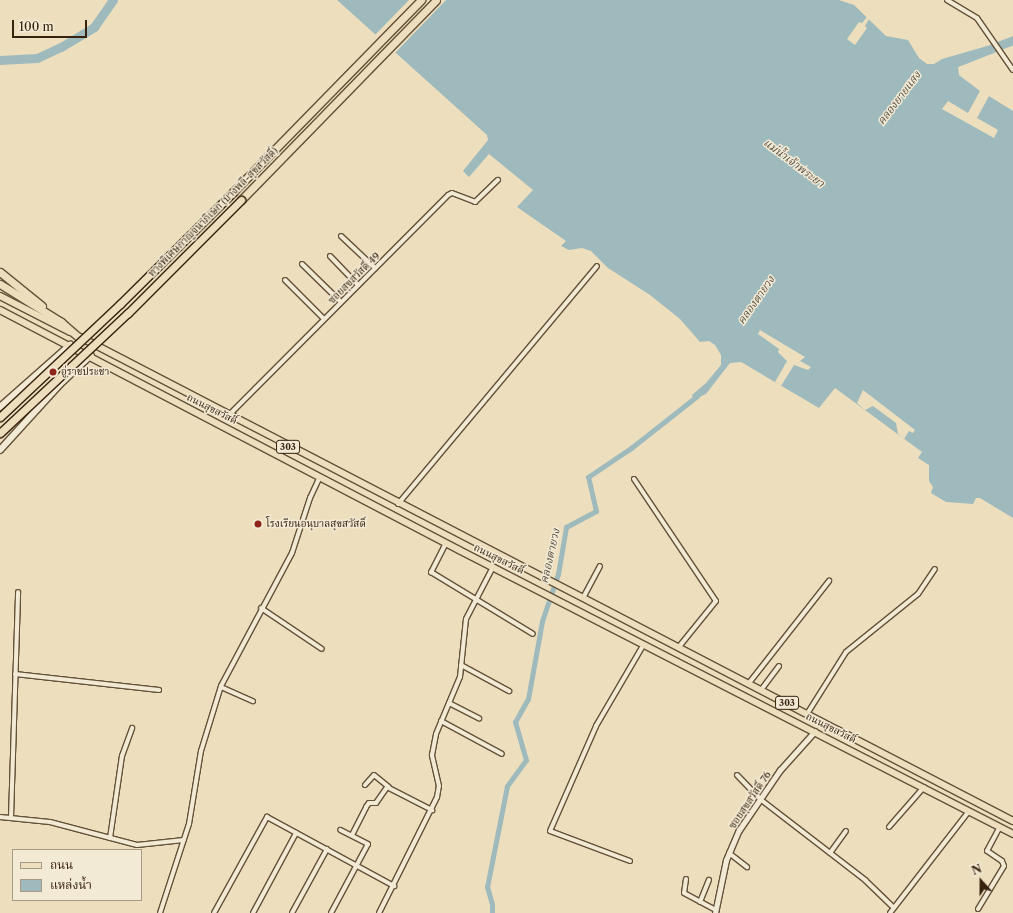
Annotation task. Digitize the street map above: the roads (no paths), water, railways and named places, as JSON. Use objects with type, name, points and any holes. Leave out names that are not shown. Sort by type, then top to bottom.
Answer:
[{"type":"highway","name":"ทางพิเศษกาญจนาภิเษก (บางพลี-สุขสวัสดิ์)","points":[[0,417],[205,220],[421,0]]},
{"type":"highway","name":"ทางพิเศษกาญจนาภิเษก (บางพลี-สุขสวัสดิ์)","points":[[0,433],[134,307],[436,0]]},
{"type":"highway","points":[[0,272],[78,336]]},
{"type":"highway","points":[[0,284],[61,322]]},
{"type":"main road","name":"ถนนสุขสวัสดิ์","points":[[0,296],[398,504],[749,683],[1013,821]]},
{"type":"main road","name":"ถนนสุขสวัสดิ์","points":[[0,310],[91,355],[446,543],[815,731],[1013,834]]},
{"type":"main road","points":[[0,407],[70,345],[78,336]]},
{"type":"main road","points":[[0,450],[60,384],[91,355]]},
{"type":"main road","points":[[493,567],[499,556]]},
{"type":"street","points":[[947,0],[977,18],[1013,70]]},
{"type":"street","name":"ซอยสุขสวัสดิ์ 49","points":[[228,415],[448,195],[452,193],[475,202],[498,180]]},
{"type":"street","points":[[341,236],[375,268]]},
{"type":"street","points":[[330,256],[358,285]]},
{"type":"street","points":[[302,264],[341,302]]},
{"type":"street","points":[[398,504],[597,266]]},
{"type":"street","points":[[285,280],[324,319]]},
{"type":"street","points":[[160,913],[189,824],[201,751],[221,687],[261,608],[292,553],[310,498],[320,477]]},
{"type":"street","points":[[634,479],[716,601],[678,648]]},
{"type":"street","points":[[446,543],[431,572],[533,634]]},
{"type":"street","points":[[582,598],[600,566]]},
{"type":"street","points":[[379,913],[432,810],[440,786],[433,763],[433,745],[441,721],[460,677],[464,624],[493,567]]},
{"type":"street","points":[[807,714],[846,652],[918,594],[935,569]]},
{"type":"street","points":[[749,683],[830,580]]},
{"type":"street","points":[[11,818],[18,592]]},
{"type":"street","points":[[261,608],[322,648]]},
{"type":"street","points":[[630,861],[550,831],[596,726],[644,644]]},
{"type":"street","points":[[462,665],[509,692]]},
{"type":"street","points":[[761,690],[779,666]]},
{"type":"street","points":[[15,674],[159,690]]},
{"type":"street","points":[[221,687],[253,701]]},
{"type":"street","points":[[449,703],[478,718]]},
{"type":"street","points":[[441,721],[502,754]]},
{"type":"street","points":[[110,838],[122,756],[132,728]]},
{"type":"street","name":"ซอยสุขสวัสดิ์ 76","points":[[716,911],[729,853],[739,830],[780,770],[815,731]]},
{"type":"street","points":[[365,785],[374,775],[389,788],[432,810]]},
{"type":"street","points":[[737,775],[760,799],[865,880],[894,908]]},
{"type":"street","points":[[889,827],[924,787]]},
{"type":"street","points":[[352,835],[369,803],[376,803],[386,788],[389,788]]},
{"type":"street","points":[[890,913],[969,811]]},
{"type":"street","points":[[0,817],[50,822],[137,845],[184,840]]},
{"type":"street","points":[[214,913],[267,817],[394,886]]},
{"type":"street","points":[[978,909],[1004,866],[1002,861],[987,851],[1000,827]]},
{"type":"street","points":[[331,913],[368,844],[340,830]]},
{"type":"street","points":[[830,853],[846,831]]},
{"type":"street","points":[[253,913],[296,833]]},
{"type":"street","points":[[292,913],[327,849]]},
{"type":"street","points":[[729,853],[747,867]]},
{"type":"street","points":[[686,879],[684,893],[716,911]]},
{"type":"street","points":[[700,902],[709,880]]},
{"type":"water","name":"แม่น้ำเจ้าพระยา","points":[[337,0],[839,0],[854,5],[886,36],[908,40],[919,58],[927,64],[934,64],[942,59],[987,46],[990,51],[968,58],[958,67],[959,75],[980,91],[968,113],[948,101],[942,109],[994,138],[998,130],[977,118],[989,96],[1013,111],[1013,518],[980,498],[976,498],[973,504],[946,502],[931,493],[933,487],[929,481],[929,465],[918,458],[922,452],[835,388],[819,408],[741,362],[730,363],[706,394],[693,400],[692,395],[706,383],[721,365],[721,355],[715,345],[709,341],[700,342],[680,319],[650,295],[608,268],[591,251],[582,248],[569,250],[561,246],[566,241],[517,207],[533,190],[489,154],[469,177],[463,171],[488,140],[487,135]]},
{"type":"waterway","points":[[0,60],[37,58],[61,47],[94,27],[113,0]]},
{"type":"waterway","name":"คลองยายแสง","points":[[957,62],[1013,40]]},
{"type":"waterway","name":"คลองตายวง","points":[[492,913],[492,904],[487,887],[507,786],[526,760],[515,722],[528,699],[542,621],[558,574],[566,527],[596,511],[588,477],[631,448],[697,396]]},
{"type":"place","name":"อู่ราชประชา","points":[[53,372]]},
{"type":"place","name":"โรงเรียนอนุบาลสุขสวัสดิ์","points":[[258,524]]}]
